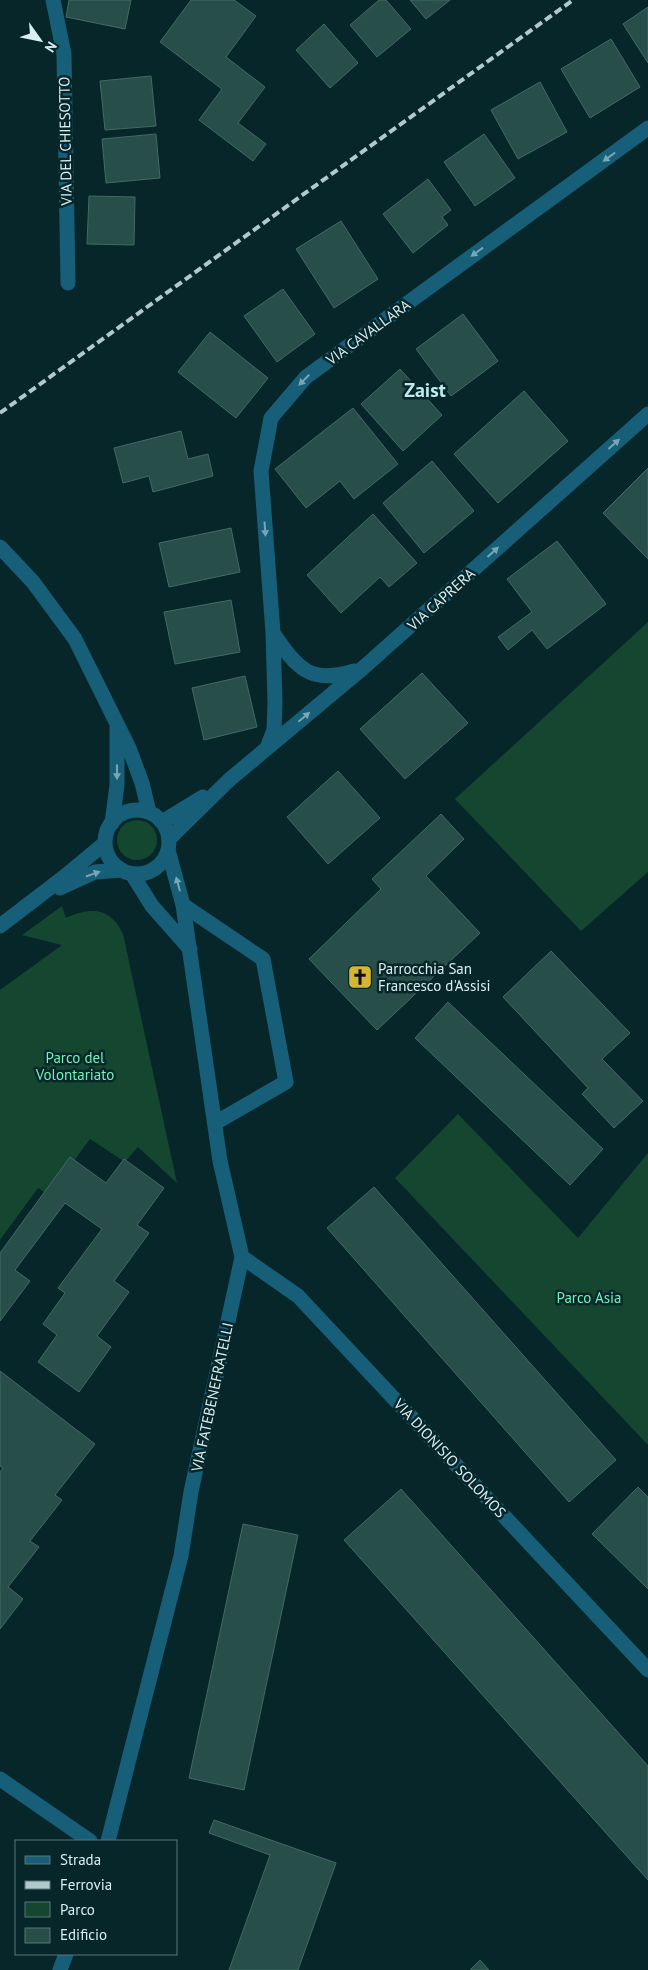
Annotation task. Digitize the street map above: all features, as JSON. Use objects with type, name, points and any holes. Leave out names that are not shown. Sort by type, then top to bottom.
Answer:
[{"type":"street","name":"VIA DEL CHIESOTTO","points":[[52,0],[64,54],[68,283]]},
{"type":"street","name":"VIA CAVALLARA","points":[[267,748],[274,730],[273,633],[261,471],[271,418],[306,377],[648,128]]},
{"type":"street","name":"VIA CAPRERA","points":[[168,845],[229,780],[364,668],[648,414]]},
{"type":"street","points":[[0,547],[33,582],[75,638],[118,723],[142,783],[149,812]]},
{"type":"street","name":"VIA CAVALLARA","points":[[273,633],[290,659],[314,675],[335,677],[364,668]]},
{"type":"street","points":[[112,823],[117,785],[118,723]]},
{"type":"street","name":"VIA CAPRERA","points":[[162,822],[229,780]]},
{"type":"street","points":[[34,901],[95,872],[127,872],[150,871],[158,866],[168,845],[162,822],[149,812],[128,811],[119,815],[106,832],[107,854],[113,863],[127,872],[152,906],[190,949]]},
{"type":"street","points":[[0,926],[105,843]]},
{"type":"street","name":"VIA FATEBENEFRATELLI","points":[[108,1840],[181,1556],[191,1492],[242,1257],[220,1161],[184,905],[168,845]]},
{"type":"street","points":[[184,905],[263,959],[286,1082],[215,1123]]},
{"type":"street","name":"VIA DIONISIO SOLOMOS","points":[[242,1257],[298,1296],[648,1670]]},
{"type":"street","points":[[0,1779],[89,1840]]},
{"type":"street","points":[[60,1970],[66,1955]]},
{"type":"green space","points":[[648,622],[648,872],[581,931],[455,799]]},
{"type":"green space","points":[[137,820],[151,826],[157,840],[151,854],[137,860],[123,854],[117,840],[123,826]]},
{"type":"green space","name":"Parco del Volontariato","points":[[62,906],[66,918],[75,914],[92,911],[106,914],[118,925],[123,934],[177,1183],[138,1147],[125,1162],[90,1139],[49,1195],[38,1188],[0,1240],[0,990],[62,945],[22,935]]},
{"type":"green space","name":"Parco Asia","points":[[458,1114],[578,1238],[648,1153],[648,1445],[395,1178]]},
{"type":"building","points":[[69,0],[131,0],[125,29],[66,17]]},
{"type":"building","points":[[191,0],[234,0],[256,16],[226,57],[265,87],[238,123],[266,144],[253,161],[199,120],[222,89],[160,42]]},
{"type":"building","points":[[379,0],[386,0],[411,29],[377,57],[350,25]]},
{"type":"building","points":[[410,0],[450,0],[426,19]]},
{"type":"building","points":[[648,7],[648,63],[623,24]]},
{"type":"building","points":[[324,24],[358,63],[330,88],[296,50]]},
{"type":"building","points":[[611,39],[640,87],[590,118],[561,69]]},
{"type":"building","points":[[151,76],[156,126],[105,130],[100,81]]},
{"type":"building","points":[[540,82],[567,132],[518,159],[491,110]]},
{"type":"building","points":[[156,134],[160,178],[106,183],[102,139]]},
{"type":"building","points":[[484,134],[515,178],[475,206],[444,162]]},
{"type":"building","points":[[428,179],[451,210],[442,217],[448,225],[413,253],[383,214]]},
{"type":"building","points":[[89,196],[135,197],[134,245],[87,244]]},
{"type":"building","points":[[341,221],[378,279],[334,308],[296,249]]},
{"type":"building","points":[[283,289],[315,334],[277,362],[244,316]]},
{"type":"building","points":[[463,314],[498,361],[451,396],[416,349]]},
{"type":"building","points":[[210,332],[268,378],[236,418],[178,372]]},
{"type":"building","points":[[400,369],[442,415],[403,451],[361,404]]},
{"type":"building","points":[[524,391],[568,441],[498,503],[454,454]]},
{"type":"building","points":[[353,408],[398,464],[354,499],[340,481],[306,508],[275,469]]},
{"type":"building","points":[[181,431],[188,459],[208,454],[213,476],[153,492],[149,476],[123,483],[114,448]]},
{"type":"building","points":[[432,461],[474,511],[424,553],[383,503]]},
{"type":"building","points":[[648,468],[648,559],[603,513]]},
{"type":"building","points":[[373,514],[417,563],[389,587],[380,577],[341,613],[307,575]]},
{"type":"building","points":[[231,528],[240,572],[169,587],[159,543]]},
{"type":"building","points":[[557,541],[606,604],[547,649],[532,630],[508,650],[498,637],[532,612],[507,579]]},
{"type":"building","points":[[231,600],[240,652],[175,664],[164,612]]},
{"type":"building","points":[[422,673],[468,723],[405,779],[360,729]]},
{"type":"building","points":[[245,676],[257,727],[204,740],[192,688]]},
{"type":"building","points":[[338,771],[380,818],[328,864],[287,817]]},
{"type":"building","points":[[441,814],[464,839],[426,876],[480,933],[377,1030],[309,959],[381,889],[372,879]]},
{"type":"building","points":[[551,951],[630,1033],[602,1059],[643,1101],[614,1128],[582,1094],[588,1088],[503,997]]},
{"type":"building","points":[[448,1002],[603,1149],[570,1185],[415,1038]]},
{"type":"building","points":[[70,1157],[106,1183],[124,1159],[164,1188],[137,1225],[149,1233],[114,1281],[129,1292],[97,1336],[111,1347],[79,1392],[38,1362],[57,1335],[43,1324],[65,1293],[58,1288],[102,1229],[65,1203],[15,1270],[30,1281],[0,1321],[0,1253]]},
{"type":"building","points":[[374,1187],[616,1460],[569,1502],[327,1228]]},
{"type":"building","points":[[0,1371],[95,1444],[55,1495],[62,1500],[30,1541],[39,1547],[8,1587],[23,1599],[0,1629],[0,1472],[3,1468],[0,1466]]},
{"type":"building","points":[[638,1487],[648,1497],[648,1589],[592,1534]]},
{"type":"building","points":[[401,1489],[648,1766],[648,1880],[344,1540]]},
{"type":"building","points":[[243,1524],[298,1535],[244,1790],[189,1778]]},
{"type":"building","points":[[214,1820],[336,1863],[298,1970],[229,1970],[270,1855],[209,1833]]},
{"type":"building","points":[[480,1960],[489,1970],[470,1970]]},
{"type":"railway","points":[[0,413],[573,0]]},
{"type":"place","name":"Parrocchia San Francesco d'Assisi","points":[[360,977]]},
{"type":"district","name":"Zaist","points":[[425,390]]}]
